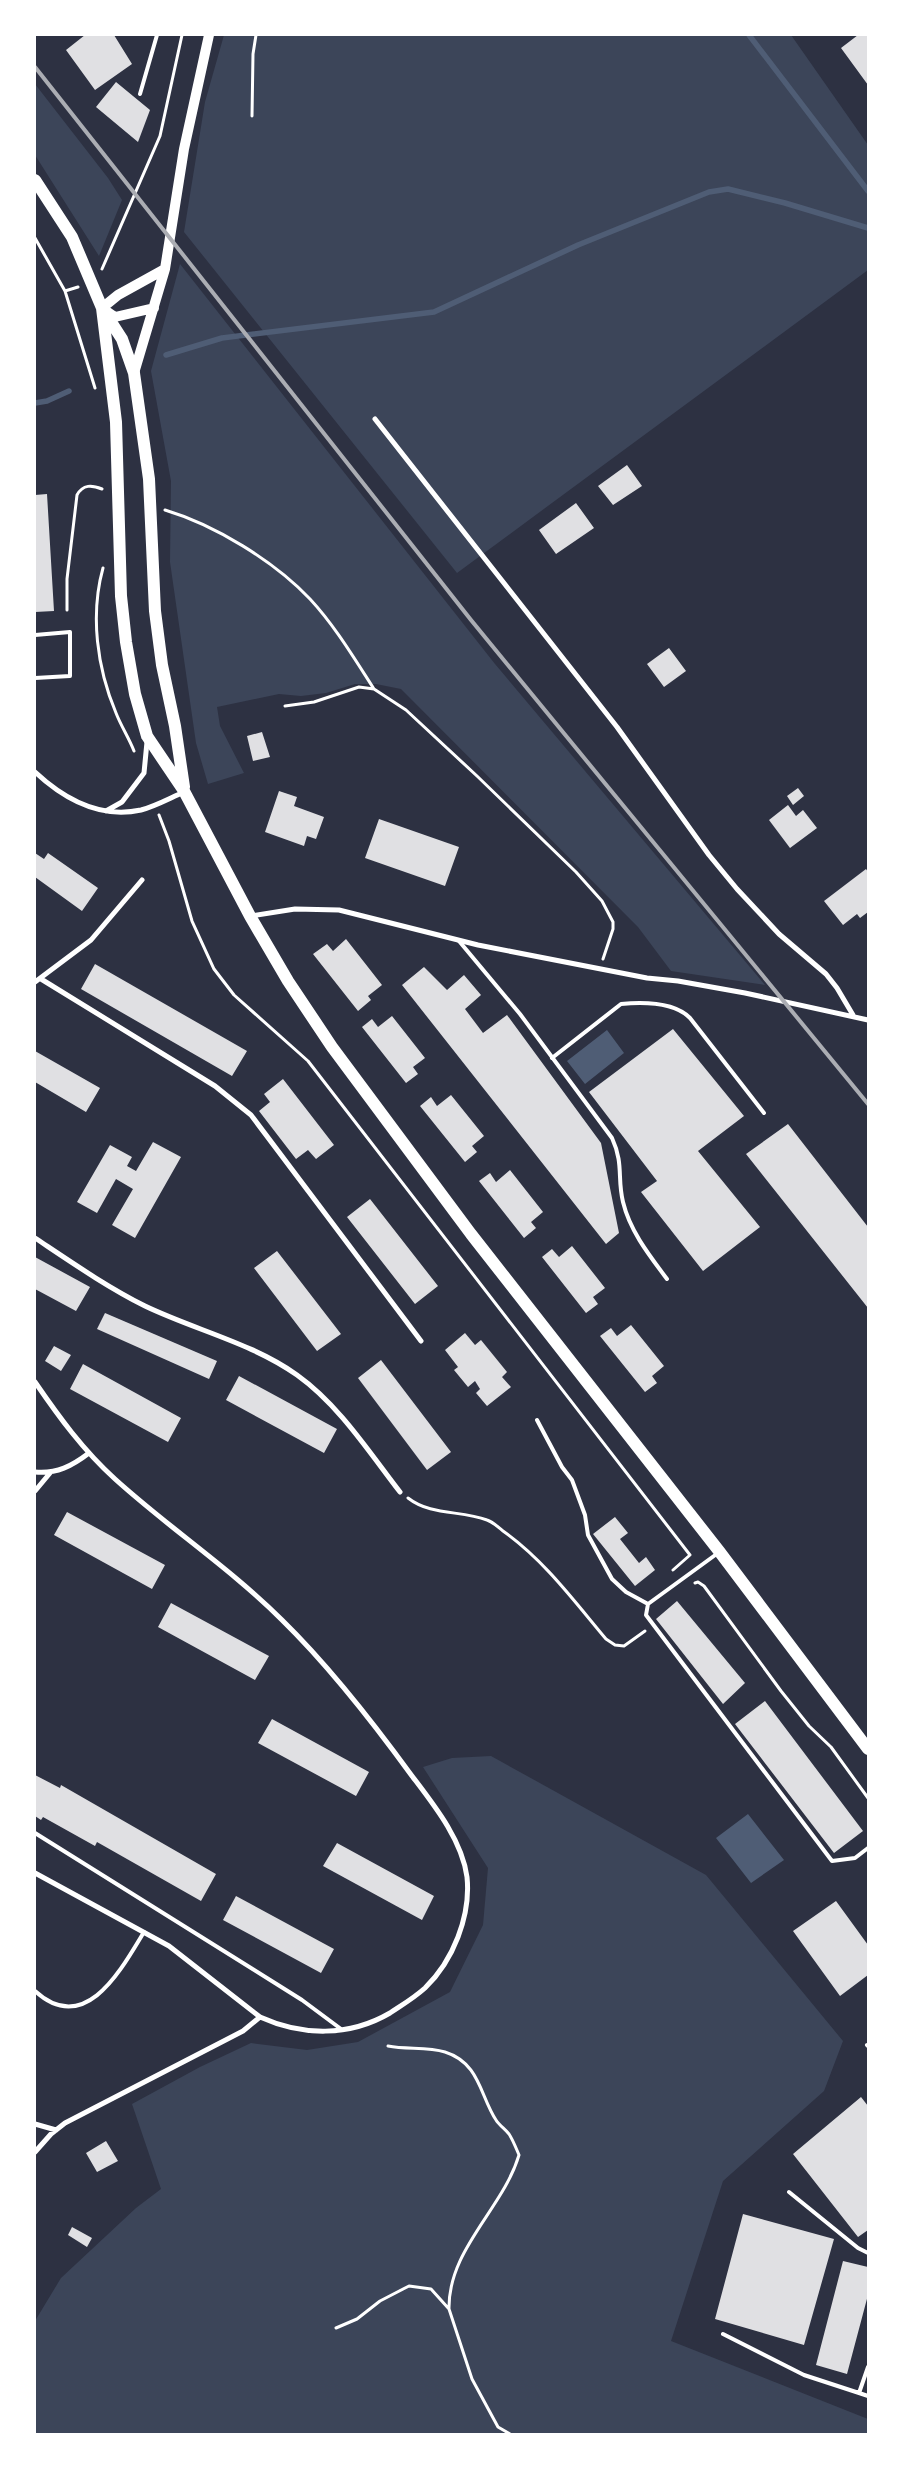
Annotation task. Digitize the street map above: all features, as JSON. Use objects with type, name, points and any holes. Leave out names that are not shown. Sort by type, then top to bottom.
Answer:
[{"type":"main road","points":[[134,373],[143,337],[154,308],[165,269],[184,149],[209,35]]},
{"type":"main road","points":[[35,180],[72,237],[102,308],[122,339],[134,373],[149,479],[151,554],[162,665],[175,726],[184,792]]},
{"type":"main road","points":[[102,308],[118,295],[165,269]]},
{"type":"main road","points":[[102,308],[115,317],[154,308]]},
{"type":"main road","points":[[102,308],[116,422],[120,556],[126,642],[135,694],[147,736],[184,792],[250,916],[310,1014],[391,1129],[719,1552],[868,1749]]},
{"type":"street","points":[[375,419],[617,727],[714,862],[780,934],[826,974],[852,1015]]},
{"type":"street","points":[[105,811],[122,802],[144,773],[147,736]]},
{"type":"street","points":[[35,772],[80,805],[105,811],[142,810],[184,792]]},
{"type":"street","points":[[35,982],[91,940],[142,880]]},
{"type":"street","points":[[250,916],[295,909],[339,910],[459,941],[598,969],[745,993],[868,1020]]},
{"type":"street","points":[[41,979],[215,1086],[251,1115],[421,1341]]},
{"type":"street","points":[[35,1238],[146,1306],[248,1348],[298,1376],[324,1399],[346,1423],[400,1492]]},
{"type":"street","points":[[35,1382],[59,1417],[89,1453],[115,1479],[239,1581],[309,1647],[386,1740],[432,1804],[458,1850],[466,1877],[467,1901],[454,1945],[438,1972],[413,1998],[364,2025],[343,2031],[299,2030],[276,2025],[260,2017],[169,1946],[35,1873]]},
{"type":"street","points":[[35,1472],[50,1473],[66,1468],[89,1453]]},
{"type":"street","points":[[35,1492],[50,1473]]},
{"type":"street","points":[[35,2152],[56,2130],[79,2115],[243,2031],[260,2017]]},
{"type":"street","points":[[35,2124],[56,2130]]},
{"type":"lane","points":[[140,94],[157,35]]},
{"type":"lane","points":[[35,635],[70,632],[70,676],[35,678]]},
{"type":"lane","points":[[459,941],[520,1014],[612,1138],[619,1153],[622,1200],[629,1222],[667,1279]]},
{"type":"lane","points":[[552,1058],[621,1004],[633,1003],[678,1008],[690,1018],[764,1113]]},
{"type":"lane","points":[[537,1420],[562,1467],[572,1480],[585,1515],[588,1535],[612,1579],[626,1592],[648,1604]]},
{"type":"lane","points":[[719,1552],[648,1604],[646,1614],[832,1861],[855,1858],[868,1848]]},
{"type":"lane","points":[[35,1833],[294,1994],[343,2031]]},
{"type":"lane","points":[[35,1991],[52,2003],[70,2007],[88,2003],[105,1989],[126,1962],[144,1932]]},
{"type":"lane","points":[[789,2192],[858,2248],[868,2253]]},
{"type":"lane","points":[[723,2334],[804,2375],[868,2396]]},
{"type":"lane","points":[[859,2393],[868,2367]]},
{"type":"path","points":[[115,243],[160,136],[182,35]]},
{"type":"path","points":[[252,116],[253,54],[256,35]]},
{"type":"path","points":[[35,238],[65,291],[97,398]]},
{"type":"path","points":[[67,610],[67,579],[77,495],[80,489],[92,486],[109,491]]},
{"type":"path","points":[[160,509],[189,518],[231,541],[267,562],[295,584],[340,637],[374,689],[406,710],[576,872],[602,901],[613,922],[614,929],[598,969]]},
{"type":"path","points":[[285,706],[314,702],[359,688],[374,689]]},
{"type":"path","points":[[400,1492],[417,1505],[437,1512],[459,1514],[489,1521],[520,1542],[545,1567],[606,1639],[615,1645],[624,1646],[654,1626]]},
{"type":"path","points":[[709,1594],[808,1726],[831,1747],[868,1798]]},
{"type":"path","points":[[388,2046],[404,2049],[424,2048],[446,2052],[461,2061],[475,2075],[495,2120],[510,2136],[519,2155],[513,2175],[472,2238],[459,2263],[449,2296],[449,2309],[472,2379],[498,2427],[510,2434]]},
{"type":"path","points":[[336,2328],[357,2319],[380,2301],[409,2286],[431,2289],[449,2309]]},
{"type":"shaded area","points":[[224,35],[791,35],[868,145],[868,270],[457,573],[184,232],[205,102]]},
{"type":"shaded area","points":[[35,84],[108,178],[122,200],[99,256],[35,155]]},
{"type":"shaded area","points":[[180,264],[495,664],[765,985],[671,971],[638,927],[401,689],[376,684],[355,684],[326,693],[301,696],[279,694],[217,707],[220,726],[244,773],[208,784],[196,743],[170,562],[171,481],[151,371]]},
{"type":"shaded area","points":[[607,1030],[624,1053],[585,1084],[567,1061]]},
{"type":"shaded area","points":[[491,1756],[706,1875],[843,2041],[824,2091],[723,2181],[671,2341],[868,2419],[868,2434],[35,2434],[35,2321],[61,2278],[136,2208],[161,2189],[132,2104],[200,2067],[251,2043],[307,2050],[358,2042],[450,1992],[483,1925],[488,1868],[423,1767],[452,1758]]},
{"type":"shaded area","points":[[748,1814],[784,1860],[751,1883],[716,1838]]},
{"type":"building","points":[[85,35],[114,35],[132,64],[95,90],[66,50]]},
{"type":"building","points":[[858,35],[868,35],[868,85],[841,48]]},
{"type":"building","points":[[116,82],[150,110],[138,142],[96,107]]},
{"type":"building","points":[[627,465],[642,486],[613,505],[598,486]]},
{"type":"building","points":[[47,494],[54,611],[35,612],[35,495]]},
{"type":"building","points":[[576,503],[594,528],[556,554],[539,530]]},
{"type":"building","points":[[669,648],[686,671],[664,687],[647,664]]},
{"type":"building","points":[[262,732],[270,757],[253,761],[247,736]]},
{"type":"building","points":[[798,788],[804,796],[793,805],[787,796]]},
{"type":"building","points":[[279,791],[297,797],[294,806],[324,817],[316,839],[307,836],[304,846],[265,832]]},
{"type":"building","points":[[788,805],[796,816],[803,810],[817,828],[790,848],[769,820]]},
{"type":"building","points":[[379,819],[459,847],[445,886],[365,858]]},
{"type":"building","points":[[35,853],[44,859],[48,853],[98,888],[82,911],[35,877]]},
{"type":"building","points":[[866,869],[868,872],[868,912],[860,918],[857,914],[843,925],[824,901]]},
{"type":"building","points":[[346,939],[382,985],[368,996],[371,1000],[358,1011],[313,954],[327,944],[333,951]]},
{"type":"building","points":[[95,964],[247,1051],[232,1076],[81,989]]},
{"type":"building","points":[[424,967],[447,990],[464,975],[481,995],[465,1009],[483,1033],[507,1015],[601,1143],[619,1233],[606,1244],[402,985]]},
{"type":"building","points":[[392,1016],[425,1058],[413,1067],[418,1074],[406,1083],[362,1027],[372,1019],[378,1027]]},
{"type":"building","points":[[673,1029],[744,1116],[698,1151],[760,1227],[703,1271],[641,1192],[657,1181],[589,1092]]},
{"type":"building","points":[[35,1051],[100,1088],[86,1112],[35,1082]]},
{"type":"building","points":[[283,1079],[334,1145],[316,1159],[308,1150],[296,1159],[259,1111],[270,1102],[264,1094]]},
{"type":"building","points":[[451,1095],[484,1136],[472,1146],[477,1152],[465,1162],[420,1106],[431,1097],[437,1106]]},
{"type":"building","points":[[788,1124],[868,1227],[868,1308],[746,1154]]},
{"type":"building","points":[[153,1142],[181,1157],[135,1238],[112,1225],[133,1189],[116,1179],[97,1213],[77,1202],[110,1145],[132,1157],[127,1166],[136,1171]]},
{"type":"building","points":[[510,1170],[543,1212],[531,1222],[536,1228],[524,1238],[479,1181],[490,1173],[496,1182]]},
{"type":"building","points":[[370,1199],[438,1286],[415,1304],[347,1217]]},
{"type":"building","points":[[572,1246],[605,1288],[593,1297],[598,1304],[586,1313],[542,1257],[552,1249],[559,1257]]},
{"type":"building","points":[[277,1251],[341,1334],[317,1351],[254,1268]]},
{"type":"building","points":[[35,1257],[90,1287],[76,1311],[35,1289]]},
{"type":"building","points":[[105,1313],[217,1361],[209,1379],[97,1329]]},
{"type":"building","points":[[631,1325],[664,1366],[652,1376],[657,1383],[645,1392],[600,1336],[611,1328],[617,1336]]},
{"type":"building","points":[[465,1333],[475,1345],[481,1340],[507,1372],[502,1377],[511,1387],[487,1406],[476,1393],[480,1389],[475,1381],[468,1387],[454,1370],[458,1367],[445,1350]]},
{"type":"building","points":[[54,1346],[71,1355],[61,1371],[45,1361]]},
{"type":"building","points":[[381,1360],[451,1452],[427,1470],[358,1378]]},
{"type":"building","points":[[83,1364],[181,1418],[168,1442],[70,1389]]},
{"type":"building","points":[[239,1376],[337,1429],[324,1453],[226,1400]]},
{"type":"building","points":[[67,1512],[165,1565],[152,1589],[54,1535]]},
{"type":"building","points":[[615,1517],[628,1533],[620,1539],[639,1563],[646,1557],[655,1570],[635,1586],[593,1534]]},
{"type":"building","points":[[677,1601],[745,1683],[723,1704],[656,1619]]},
{"type":"building","points":[[171,1603],[269,1656],[255,1680],[158,1627]]},
{"type":"building","points":[[765,1701],[863,1831],[834,1853],[735,1724]]},
{"type":"building","points":[[272,1719],[369,1772],[356,1796],[258,1743]]},
{"type":"building","points":[[35,1775],[60,1788],[61,1785],[216,1874],[201,1901],[97,1842],[95,1846],[43,1817],[41,1820],[35,1816]]},
{"type":"building","points":[[337,1843],[434,1896],[422,1920],[323,1866]]},
{"type":"building","points":[[236,1896],[334,1949],[321,1973],[223,1920]]},
{"type":"building","points":[[836,1901],[868,1945],[868,1975],[840,1996],[793,1931]]},
{"type":"building","points":[[861,2097],[868,2106],[868,2230],[858,2237],[793,2154]]},
{"type":"building","points":[[106,2141],[118,2161],[97,2172],[86,2153]]},
{"type":"building","points":[[743,2214],[834,2239],[804,2345],[715,2319]]},
{"type":"building","points":[[72,2227],[92,2238],[87,2247],[68,2235]]},
{"type":"building","points":[[843,2261],[868,2267],[868,2295],[847,2374],[816,2365]]},
{"type":"waterway","points":[[749,35],[868,191]]},
{"type":"waterway","points":[[166,355],[222,338],[434,312],[578,245],[709,192],[728,189],[785,203],[868,228]]},
{"type":"waterway","points":[[35,403],[47,401],[69,391]]},
{"type":"railway","points":[[35,67],[471,620],[868,1104]]}]
